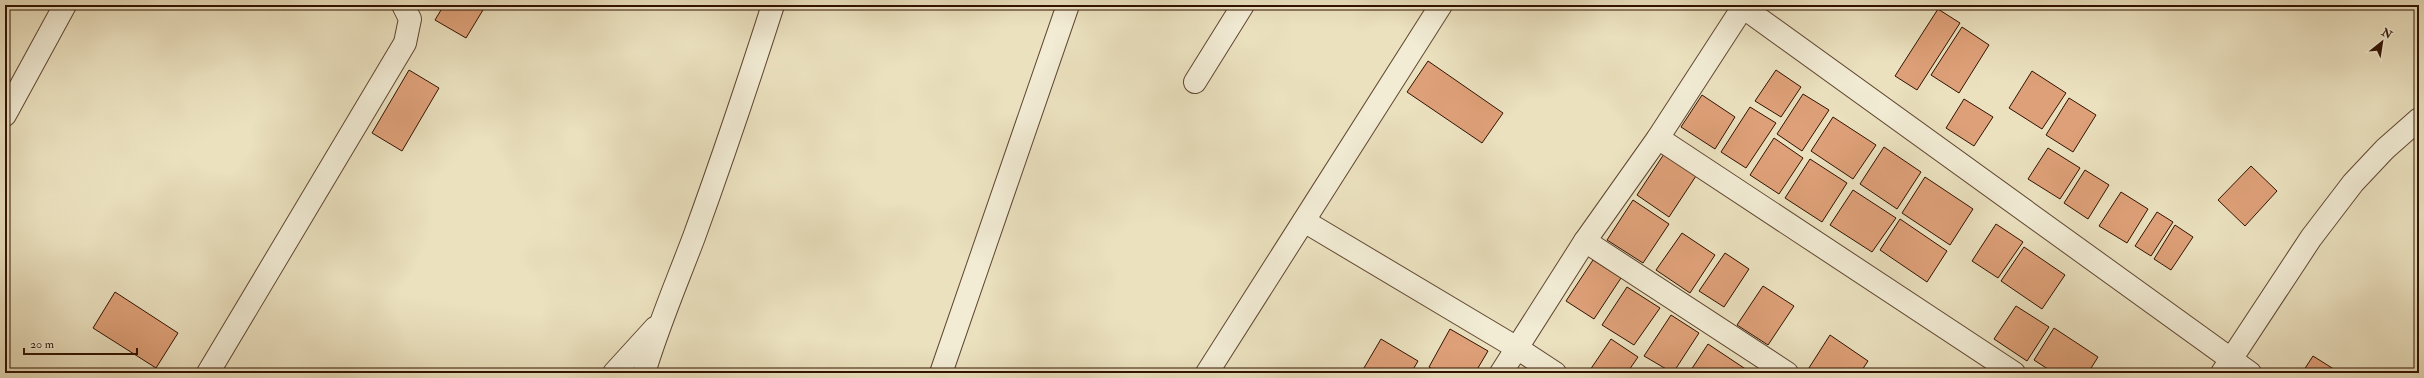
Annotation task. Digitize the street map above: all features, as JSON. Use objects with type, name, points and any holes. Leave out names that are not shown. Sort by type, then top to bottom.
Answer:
[{"type":"street","points":[[5,115],[65,5]]},
{"type":"street","points":[[208,373],[405,43],[410,19],[402,5]]},
{"type":"street","points":[[644,373],[658,324],[716,174],[773,5]]},
{"type":"street","points":[[941,373],[1068,5]]},
{"type":"street","points":[[1195,82],[1243,5]]},
{"type":"street","points":[[1207,373],[1441,5]]},
{"type":"street","points":[[1501,373],[1585,241],[1658,138],[1741,6],[2226,367],[2250,373]]},
{"type":"street","points":[[2226,367],[2311,238],[2353,183],[2385,149],[2419,119]]},
{"type":"street","points":[[1658,138],[2014,373]]},
{"type":"street","points":[[1304,221],[1517,348],[1555,373]]},
{"type":"street","points":[[1585,241],[1786,373]]},
{"type":"street","points":[[614,373],[658,324]]},
{"type":"building","points":[[444,5],[486,5],[466,38],[435,20]]},
{"type":"building","points":[[1938,9],[1960,23],[1917,90],[1895,76]]},
{"type":"building","points":[[1962,27],[1989,45],[1959,93],[1931,75]]},
{"type":"building","points":[[1428,61],[1503,113],[1482,143],[1407,92]]},
{"type":"building","points":[[409,70],[439,88],[402,151],[372,133]]},
{"type":"building","points":[[1776,70],[1801,87],[1781,117],[1755,101]]},
{"type":"building","points":[[2032,71],[2066,93],[2042,129],[2009,108]]},
{"type":"building","points":[[1803,94],[1829,110],[1802,151],[1777,134]]},
{"type":"building","points":[[1702,95],[1735,117],[1715,149],[1681,127]]},
{"type":"building","points":[[2069,98],[2096,115],[2073,152],[2046,135]]},
{"type":"building","points":[[1964,99],[1993,117],[1974,146],[1946,128]]},
{"type":"building","points":[[1750,107],[1776,123],[1746,168],[1721,152]]},
{"type":"building","points":[[1833,117],[1876,145],[1853,179],[1811,151]]},
{"type":"building","points":[[1774,138],[1803,158],[1779,194],[1750,175]]},
{"type":"building","points":[[1884,147],[1921,172],[1897,209],[1860,184]]},
{"type":"building","points":[[2048,148],[2080,168],[2060,199],[2028,179]]},
{"type":"building","points":[[1664,154],[1696,176],[1669,217],[1637,195]]},
{"type":"building","points":[[1810,159],[1847,183],[1822,222],[1785,198]]},
{"type":"building","points":[[2251,166],[2277,191],[2245,226],[2218,200]]},
{"type":"building","points":[[2085,170],[2109,185],[2088,219],[2064,203]]},
{"type":"building","points":[[1925,177],[1973,209],[1950,245],[1902,213]]},
{"type":"building","points":[[1853,190],[1896,218],[1872,252],[1830,225]]},
{"type":"building","points":[[2121,192],[2148,209],[2127,243],[2099,226]]},
{"type":"building","points":[[1633,200],[1669,224],[1643,263],[1607,240]]},
{"type":"building","points":[[2157,212],[2173,222],[2151,256],[2135,246]]},
{"type":"building","points":[[1900,219],[1947,251],[1927,282],[1880,250]]},
{"type":"building","points":[[1996,224],[2023,242],[1998,278],[1972,261]]},
{"type":"building","points":[[2175,225],[2193,237],[2171,270],[2154,259]]},
{"type":"building","points":[[1682,233],[1715,255],[1690,293],[1656,270]]},
{"type":"building","points":[[2024,247],[2065,275],[2042,309],[2001,281]]},
{"type":"building","points":[[1725,253],[1749,269],[1724,307],[1699,291]]},
{"type":"building","points":[[1593,260],[1621,278],[1594,319],[1566,301]]},
{"type":"building","points":[[1763,286],[1794,306],[1768,345],[1737,325]]},
{"type":"building","points":[[1627,287],[1660,308],[1634,345],[1602,325]]},
{"type":"building","points":[[115,292],[178,333],[156,368],[93,328]]},
{"type":"building","points":[[2016,306],[2049,327],[2027,361],[1994,339]]},
{"type":"building","points":[[1671,315],[1699,333],[1673,373],[1644,356]]},
{"type":"building","points":[[2054,328],[2098,357],[2088,373],[2054,373],[2034,360]]},
{"type":"building","points":[[1450,329],[1488,351],[1475,373],[1439,373],[1429,367]]},
{"type":"building","points":[[1830,335],[1868,361],[1860,373],[1811,373],[1807,371]]},
{"type":"building","points":[[1381,339],[1418,361],[1411,373],[1361,373]]},
{"type":"building","points":[[1611,339],[1638,357],[1627,373],[1588,373]]},
{"type":"building","points":[[1708,344],[1747,370],[1745,373],[1689,373]]},
{"type":"building","points":[[2313,356],[2340,373],[2302,373]]}]
